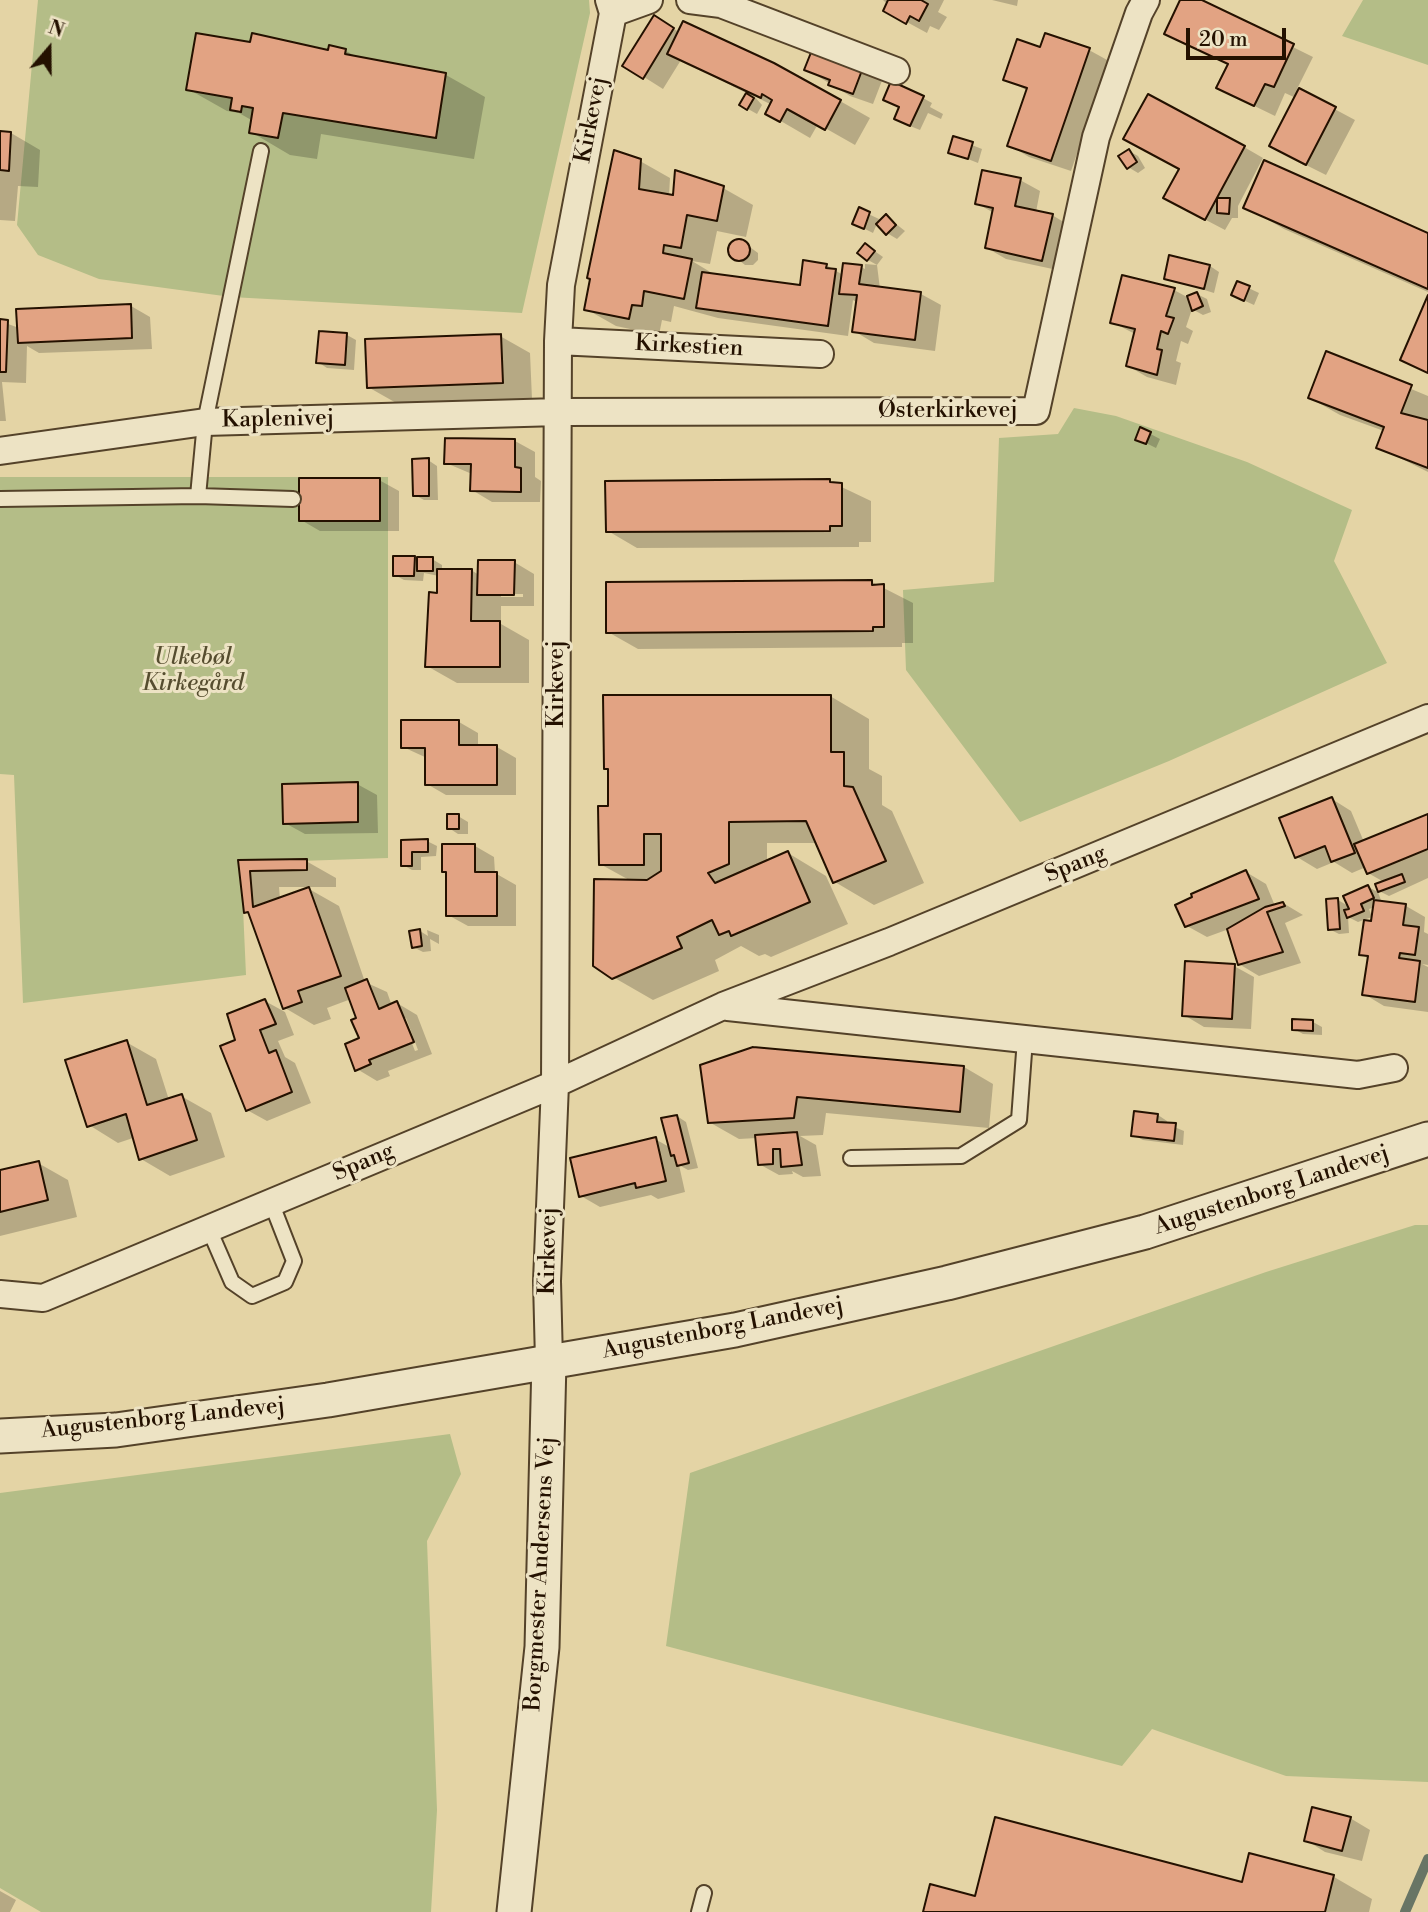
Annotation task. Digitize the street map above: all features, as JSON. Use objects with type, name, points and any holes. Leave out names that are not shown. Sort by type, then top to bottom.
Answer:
[{"type":"street","name":"Kirkevej","points":[[549,1361],[547,1281],[555,1084],[558,341],[561,285],[611,6],[649,0]]},
{"type":"street","points":[[690,0],[721,4],[896,71]]},
{"type":"street","name":"Østerkirkevej","points":[[559,412],[1036,411],[1096,137],[1139,13],[1146,0]]},
{"type":"street","name":"Kirkestien","points":[[558,341],[820,354]]},
{"type":"street","name":"Kaplenivej","points":[[0,451],[205,422],[559,412]]},
{"type":"street","name":"Spang","points":[[0,1294],[43,1298],[555,1084],[723,1006],[889,942],[1428,718]]},
{"type":"street","points":[[723,1006],[1358,1075],[1394,1068]]},
{"type":"street","name":"Augustenborg Landevej","points":[[0,1436],[116,1430],[328,1400],[735,1330],[947,1283],[1145,1232],[1428,1139]]},
{"type":"street","name":"Borgmester Andersens Vej","points":[[514,1912],[542,1647],[549,1361]]},
{"type":"lane","points":[[198,496],[205,422],[261,151]]},
{"type":"lane","points":[[0,499],[198,496],[293,499]]},
{"type":"lane","points":[[851,1158],[961,1156],[1019,1120],[1024,1039]]},
{"type":"lane","points":[[209,1228],[232,1282],[253,1296],[285,1282],[294,1261],[271,1202]]},
{"type":"lane","points":[[699,1912],[704,1893]]},
{"type":"green space","points":[[38,0],[589,0],[590,13],[522,313],[231,297],[99,279],[38,255],[17,225]]},
{"type":"green space","points":[[1363,0],[1428,0],[1428,65],[1342,36]]},
{"type":"green space","points":[[1074,408],[1116,416],[1247,462],[1352,510],[1334,561],[1387,663],[1169,761],[1020,822],[906,670],[903,590],[994,582],[999,438],[1058,434]]},
{"type":"green space","name":"Ulkebøl Kirkegård","points":[[0,477],[388,477],[388,858],[241,863],[246,975],[23,1003],[14,775],[0,774]]},
{"type":"green space","points":[[1415,1225],[1428,1225],[1428,1782],[1286,1776],[1152,1729],[1122,1766],[666,1646],[690,1473],[1266,1272]]},
{"type":"green space","points":[[450,1434],[461,1474],[427,1541],[437,1810],[431,1912],[41,1912],[0,1888],[0,1493]]},
{"type":"building","points":[[888,0],[921,0],[928,4],[919,21],[910,16],[906,24],[883,11]]},
{"type":"building","points":[[1180,0],[1202,0],[1294,44],[1274,87],[1265,84],[1254,106],[1216,88],[1228,64],[1164,34]]},
{"type":"building","points":[[654,15],[674,28],[643,79],[622,66]]},
{"type":"building","points":[[683,21],[774,63],[841,100],[825,130],[787,109],[780,122],[765,114],[772,100],[762,94],[761,98],[667,54]]},
{"type":"building","points":[[196,33],[250,42],[252,33],[328,50],[329,45],[346,49],[345,54],[446,73],[436,138],[283,113],[278,138],[249,133],[253,108],[242,106],[241,112],[230,110],[232,98],[186,90]]},
{"type":"building","points":[[1045,33],[1090,48],[1051,161],[1007,146],[1027,88],[1003,80],[1017,39],[1040,47]]},
{"type":"building","points":[[814,45],[864,65],[853,94],[828,85],[830,80],[804,70]]},
{"type":"building","points":[[891,81],[924,96],[910,126],[894,119],[899,107],[883,100]]},
{"type":"building","points":[[1299,88],[1336,107],[1306,165],[1269,146]]},
{"type":"building","points":[[746,93],[754,98],[747,110],[739,105]]},
{"type":"building","points":[[1148,94],[1245,146],[1205,220],[1163,198],[1179,169],[1123,139]]},
{"type":"building","points":[[0,131],[11,132],[9,171],[0,170]]},
{"type":"building","points":[[953,136],[973,142],[968,159],[948,153]]},
{"type":"building","points":[[1129,149],[1137,162],[1127,169],[1118,156]]},
{"type":"building","points":[[614,150],[641,159],[639,189],[673,195],[675,170],[724,186],[717,221],[687,215],[681,248],[664,245],[663,253],[692,259],[684,299],[644,291],[642,306],[632,305],[629,319],[584,310],[590,279],[587,278]]},
{"type":"building","points":[[1264,160],[1428,233],[1428,289],[1243,208]]},
{"type":"building","points":[[982,170],[1021,178],[1015,206],[1053,214],[1042,261],[985,248],[993,208],[975,204]]},
{"type":"building","points":[[1217,198],[1230,198],[1229,214],[1217,213]]},
{"type":"building","points":[[859,207],[870,212],[864,229],[852,224]]},
{"type":"building","points":[[886,214],[896,225],[886,235],[876,224]]},
{"type":"building","points":[[739,239],[747,242],[750,250],[747,258],[739,261],[731,258],[728,250],[731,242]]},
{"type":"building","points":[[865,243],[875,251],[867,261],[857,253]]},
{"type":"building","points":[[1169,255],[1210,265],[1204,289],[1164,279]]},
{"type":"building","points":[[803,260],[827,264],[826,268],[836,269],[828,326],[696,308],[702,272],[800,285]]},
{"type":"building","points":[[843,263],[862,265],[859,284],[921,292],[915,340],[852,332],[857,295],[839,294]]},
{"type":"building","points":[[1122,275],[1175,288],[1166,316],[1174,318],[1168,334],[1161,331],[1157,349],[1162,350],[1157,375],[1126,366],[1135,329],[1110,323]]},
{"type":"building","points":[[1237,281],[1250,286],[1244,301],[1231,295]]},
{"type":"building","points":[[1197,292],[1203,306],[1192,311],[1187,296]]},
{"type":"building","points":[[1428,295],[1428,373],[1400,360]]},
{"type":"building","points":[[131,304],[132,338],[18,343],[16,309]]},
{"type":"building","points":[[0,319],[8,320],[6,372],[0,372]]},
{"type":"building","points":[[319,331],[347,333],[345,365],[316,363]]},
{"type":"building","points":[[501,334],[503,383],[367,388],[365,339]]},
{"type":"building","points":[[1326,351],[1412,385],[1401,413],[1428,420],[1428,468],[1376,448],[1384,427],[1308,398]]},
{"type":"building","points":[[1140,427],[1151,432],[1146,444],[1135,440]]},
{"type":"building","points":[[445,438],[515,439],[515,467],[521,468],[521,492],[470,491],[471,464],[444,464]]},
{"type":"building","points":[[429,458],[429,496],[413,496],[412,459]]},
{"type":"building","points":[[299,478],[380,478],[380,521],[299,521]]},
{"type":"building","points":[[830,479],[830,482],[842,483],[842,526],[830,526],[830,531],[606,532],[605,481]]},
{"type":"building","points":[[393,556],[415,556],[414,576],[393,576]]},
{"type":"building","points":[[417,557],[433,557],[433,571],[417,571]]},
{"type":"building","points":[[478,560],[515,560],[514,595],[477,595]]},
{"type":"building","points":[[437,569],[472,569],[471,621],[500,621],[500,667],[425,667],[429,592],[437,593]]},
{"type":"building","points":[[872,580],[872,585],[884,584],[884,627],[873,627],[873,631],[606,633],[606,582]]},
{"type":"building","points":[[603,695],[831,695],[831,752],[844,752],[844,786],[853,787],[886,861],[833,883],[806,821],[729,822],[729,864],[708,873],[715,883],[788,851],[810,902],[731,936],[729,931],[719,935],[712,920],[677,937],[682,948],[612,979],[593,966],[594,879],[647,880],[661,871],[661,834],[644,834],[644,865],[599,865],[598,806],[608,806],[608,769],[604,769]]},
{"type":"building","points":[[401,720],[459,720],[459,745],[497,745],[497,785],[425,785],[425,748],[401,748]]},
{"type":"building","points":[[358,782],[358,822],[283,824],[282,784]]},
{"type":"building","points":[[1332,797],[1355,853],[1331,862],[1325,846],[1295,858],[1279,818]]},
{"type":"building","points":[[447,814],[459,814],[459,829],[447,829]]},
{"type":"building","points":[[1428,814],[1428,849],[1367,874],[1354,844]]},
{"type":"building","points":[[428,839],[428,852],[412,852],[412,866],[401,866],[401,840]]},
{"type":"building","points":[[442,844],[475,844],[475,872],[497,872],[497,916],[446,916],[446,872],[442,872]]},
{"type":"building","points":[[307,859],[307,870],[250,871],[253,907],[309,887],[341,976],[298,991],[302,1002],[283,1009],[248,912],[244,913],[238,860]]},
{"type":"building","points":[[1246,870],[1259,899],[1185,927],[1175,905],[1192,897],[1191,894]]},
{"type":"building","points":[[1402,874],[1405,882],[1378,892],[1375,884]]},
{"type":"building","points":[[1368,885],[1374,898],[1361,904],[1364,911],[1347,918],[1344,910],[1349,909],[1343,896]]},
{"type":"building","points":[[1338,898],[1340,929],[1328,930],[1326,899]]},
{"type":"building","points":[[1374,900],[1406,904],[1403,925],[1419,927],[1415,955],[1400,953],[1399,958],[1420,961],[1415,1002],[1362,995],[1368,956],[1359,955],[1364,920],[1371,921]]},
{"type":"building","points":[[1283,902],[1285,906],[1267,912],[1283,952],[1238,965],[1227,929],[1265,907]]},
{"type":"building","points":[[420,929],[422,946],[412,948],[409,931]]},
{"type":"building","points":[[1185,961],[1235,964],[1232,1019],[1182,1016]]},
{"type":"building","points":[[367,979],[379,1009],[397,1001],[414,1042],[369,1060],[371,1064],[355,1071],[345,1044],[359,1038],[351,1020],[356,1018],[345,988]]},
{"type":"building","points":[[265,999],[276,1024],[260,1030],[269,1053],[276,1050],[292,1092],[246,1111],[220,1046],[235,1040],[227,1014]]},
{"type":"building","points":[[1292,1019],[1313,1020],[1313,1031],[1292,1030]]},
{"type":"building","points":[[127,1040],[147,1105],[182,1094],[197,1140],[139,1160],[126,1114],[87,1127],[65,1060]]},
{"type":"building","points":[[753,1047],[964,1066],[960,1112],[797,1097],[794,1118],[708,1123],[700,1065]]},
{"type":"building","points":[[1134,1111],[1158,1114],[1157,1122],[1176,1123],[1174,1141],[1131,1136]]},
{"type":"building","points":[[677,1115],[689,1163],[677,1166],[674,1155],[671,1156],[661,1118]]},
{"type":"building","points":[[797,1132],[802,1165],[781,1167],[780,1149],[773,1149],[773,1164],[758,1165],[755,1135]]},
{"type":"building","points":[[656,1137],[666,1181],[636,1188],[635,1183],[579,1197],[570,1158]]},
{"type":"building","points":[[39,1161],[48,1200],[0,1212],[0,1170]]},
{"type":"building","points":[[1312,1807],[1351,1817],[1342,1851],[1304,1841]]},
{"type":"building","points":[[995,1817],[1242,1882],[1249,1853],[1334,1875],[1325,1912],[923,1912],[930,1884],[975,1896]]},
{"type":"waterway","points":[[1405,1912],[1428,1859]]}]
